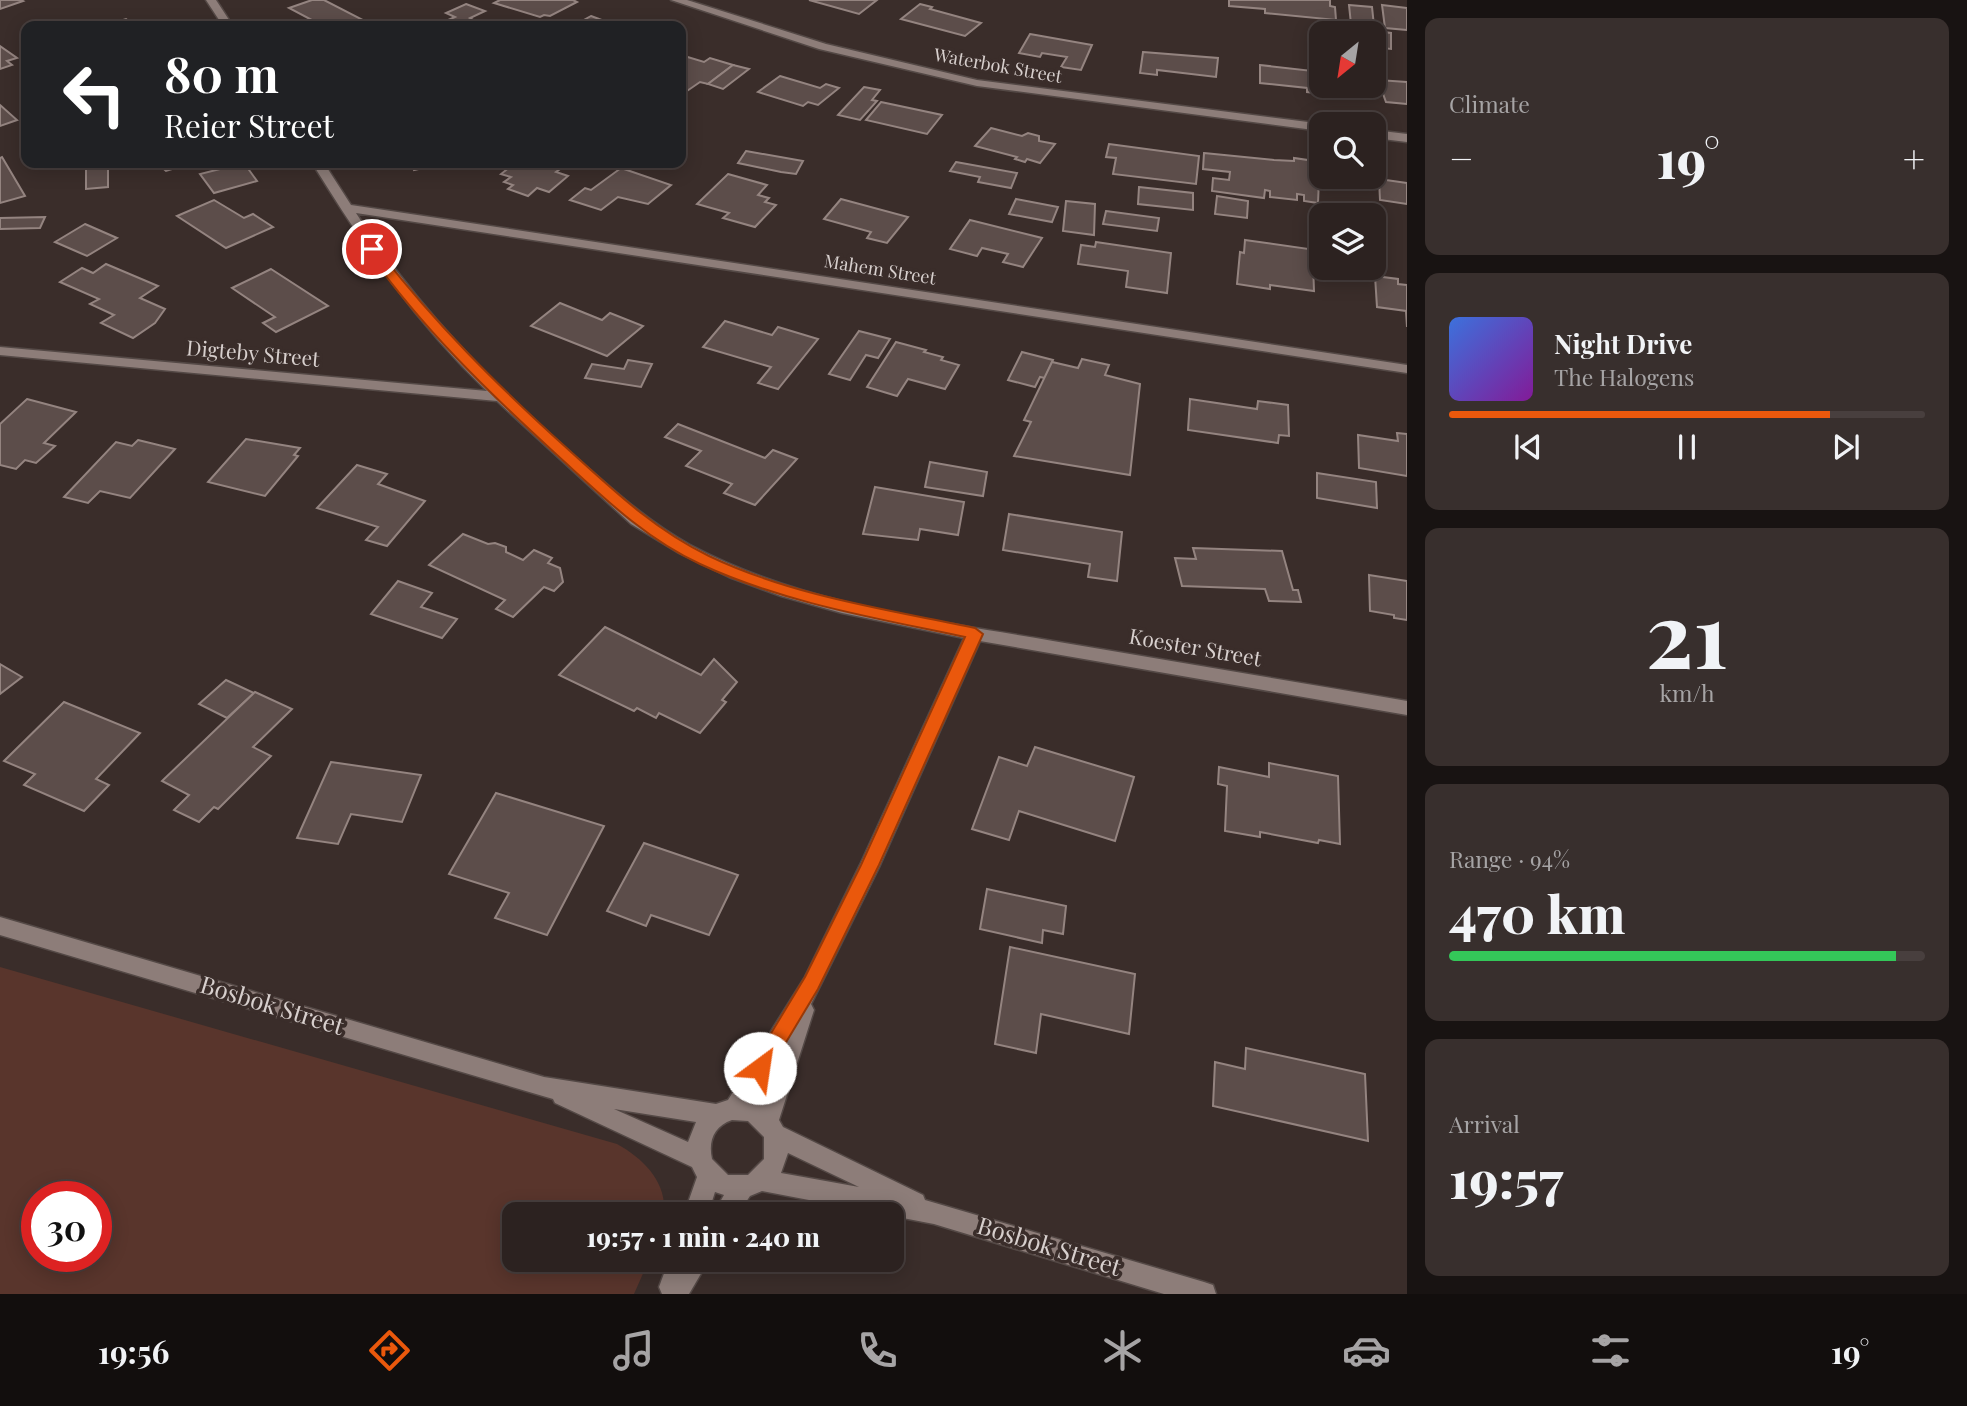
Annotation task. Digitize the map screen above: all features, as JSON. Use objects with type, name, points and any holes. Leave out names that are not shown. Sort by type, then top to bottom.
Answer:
[{"type":"street","points":[[211,0],[225,21]]},
{"type":"street","name":"Waterbok Street","points":[[676,0],[823,47],[977,83],[1309,125]]},
{"type":"street","points":[[1386,135],[1407,138]]},
{"type":"street","name":"Koester Street","points":[[321,168],[372,249],[408,297],[503,397],[637,520],[668,542],[706,561],[777,589],[818,601],[975,634],[1407,708]]},
{"type":"street","name":"Mahem Street","points":[[347,208],[1407,369]]},
{"type":"street","name":"Digteby Street","points":[[0,351],[503,397]]},
{"type":"street","points":[[698,1202],[705,1167],[698,1143],[704,1127],[726,1112],[812,983],[870,865],[975,634]]},
{"type":"street","name":"Bosbok Street","points":[[0,926],[544,1087],[726,1112]]},
{"type":"street","points":[[735,1202],[752,1183],[769,1174],[779,1156],[772,1128],[812,983]]},
{"type":"street","name":"Bosbok Street","points":[[544,1087],[705,1167]]},
{"type":"street","points":[[726,1112],[752,1113],[772,1128]]},
{"type":"street","name":"Bosbok Street","points":[[772,1128],[934,1213]]},
{"type":"street","points":[[705,1167],[725,1184],[752,1183]]},
{"type":"street","name":"Bosbok Street","points":[[752,1183],[934,1213],[1205,1294]]},
{"type":"street","points":[[669,1294],[677,1272]]},
{"type":"street","points":[[675,1294],[689,1272]]},
{"type":"shaded area","points":[[0,967],[617,1144],[645,1164],[658,1182],[664,1202],[502,1202],[502,1272],[644,1272],[634,1294],[0,1294]]},
{"type":"building","points":[[0,0],[21,0],[23,1],[0,9]]},
{"type":"building","points":[[312,0],[324,0],[363,20],[314,21],[289,8]]},
{"type":"building","points":[[500,0],[577,2],[550,16],[540,17],[494,3]]},
{"type":"building","points":[[809,0],[877,0],[859,14]]},
{"type":"building","points":[[1229,0],[1330,0],[1330,6],[1335,7],[1336,20],[1265,13],[1265,9],[1229,6]]},
{"type":"building","points":[[466,4],[485,11],[470,18],[475,21],[446,21],[455,17],[446,13]]},
{"type":"building","points":[[920,4],[981,23],[965,36],[901,19]]},
{"type":"building","points":[[1349,5],[1372,7],[1373,21],[1351,21]]},
{"type":"building","points":[[1382,5],[1407,8],[1407,30],[1386,28]]},
{"type":"building","points":[[591,16],[605,21],[582,21]]},
{"type":"building","points":[[1386,32],[1391,33],[1391,49],[1386,48]]},
{"type":"building","points":[[1030,34],[1092,45],[1081,70],[1061,67],[1067,57],[1042,53],[1040,57],[1019,53]]},
{"type":"building","points":[[0,46],[17,58],[7,61],[12,65],[0,69]]},
{"type":"building","points":[[1143,52],[1218,58],[1216,77],[1157,70],[1157,75],[1140,73]]},
{"type":"building","points":[[686,57],[704,62],[710,58],[733,65],[708,84],[700,82],[687,91]]},
{"type":"building","points":[[733,65],[749,69],[723,89],[708,84]]},
{"type":"building","points":[[1260,65],[1309,71],[1309,92],[1307,88],[1260,83]]},
{"type":"building","points":[[780,76],[820,88],[826,84],[839,88],[818,105],[808,102],[803,106],[758,92]]},
{"type":"building","points":[[1386,81],[1407,82],[1407,104],[1386,102]]},
{"type":"building","points":[[864,87],[880,90],[872,100],[877,101],[860,120],[838,115]]},
{"type":"building","points":[[881,102],[942,115],[927,134],[866,120]]},
{"type":"building","points":[[0,105],[17,120],[0,126]]},
{"type":"building","points":[[991,128],[1022,136],[1028,133],[1039,136],[1039,141],[1055,144],[1040,163],[1027,159],[1025,162],[1015,159],[1017,157],[975,146]]},
{"type":"building","points":[[1109,144],[1199,156],[1196,184],[1113,174],[1116,158],[1106,157]]},
{"type":"building","points":[[746,151],[803,161],[796,174],[781,172],[738,163]]},
{"type":"building","points":[[1204,153],[1274,160],[1294,161],[1294,158],[1309,160],[1309,189],[1319,189],[1318,203],[1304,201],[1304,195],[1297,194],[1297,200],[1270,197],[1270,191],[1265,190],[1264,198],[1212,191],[1213,178],[1229,180],[1230,172],[1203,169]]},
{"type":"building","points":[[2,157],[25,196],[0,203],[0,158]]},
{"type":"building","points":[[956,162],[1017,173],[1011,188],[978,182],[980,177],[950,171]]},
{"type":"building","points":[[86,168],[108,168],[108,187],[86,189]]},
{"type":"building","points":[[224,168],[248,168],[257,181],[214,193],[200,174]]},
{"type":"building","points":[[509,168],[562,168],[556,172],[568,176],[549,192],[537,188],[528,196],[508,189],[513,185],[504,182],[511,177],[501,174]]},
{"type":"building","points":[[621,168],[671,185],[648,204],[618,197],[601,210],[570,200],[585,188],[591,190]]},
{"type":"building","points":[[728,174],[767,185],[758,195],[769,198],[765,202],[776,205],[755,227],[723,218],[729,213],[697,204]]},
{"type":"building","points":[[1386,180],[1407,183],[1407,204],[1380,200],[1379,189],[1386,189]]},
{"type":"building","points":[[1139,187],[1193,193],[1193,210],[1138,204]]},
{"type":"building","points":[[1217,196],[1248,201],[1247,218],[1215,214]]},
{"type":"building","points":[[841,199],[908,217],[887,243],[867,238],[871,232],[824,219]]},
{"type":"building","points":[[1016,199],[1058,207],[1052,222],[1009,214]]},
{"type":"building","points":[[214,200],[244,218],[253,214],[273,227],[226,248],[177,216]]},
{"type":"building","points":[[1066,201],[1095,204],[1094,235],[1063,231]]},
{"type":"building","points":[[1106,211],[1159,218],[1157,231],[1103,224]]},
{"type":"building","points":[[45,217],[40,228],[0,229],[0,218]]},
{"type":"building","points":[[970,220],[1042,238],[1023,267],[1003,262],[1008,254],[982,248],[977,256],[950,249]]},
{"type":"building","points":[[85,224],[117,238],[87,256],[55,242]]},
{"type":"building","points":[[1245,240],[1309,249],[1309,280],[1314,280],[1314,291],[1237,284],[1240,252],[1244,253]]},
{"type":"building","points":[[1096,242],[1171,253],[1167,293],[1126,287],[1128,271],[1078,264],[1081,245],[1095,247]]},
{"type":"building","points":[[106,264],[158,286],[140,298],[165,309],[155,323],[133,338],[101,323],[114,315],[90,304],[99,299],[60,282],[82,268],[93,273]]},
{"type":"building","points":[[271,269],[328,306],[276,332],[263,323],[275,317],[232,288]]},
{"type":"building","points":[[1398,279],[1398,284],[1407,285],[1407,327],[1406,311],[1377,307],[1375,280]]},
{"type":"building","points":[[560,303],[602,320],[610,313],[643,326],[607,356],[531,326]]},
{"type":"building","points":[[725,321],[772,335],[778,327],[818,339],[778,389],[758,383],[771,367],[703,347]]},
{"type":"building","points":[[859,331],[890,339],[878,358],[866,355],[850,380],[829,374]]},
{"type":"building","points":[[896,342],[926,350],[924,352],[943,357],[941,360],[959,365],[945,389],[908,379],[897,396],[867,387]]},
{"type":"building","points":[[1022,352],[1053,360],[1045,378],[1040,377],[1035,387],[1008,380]]},
{"type":"building","points":[[1082,359],[1109,365],[1105,375],[1140,384],[1130,475],[1014,456],[1031,422],[1024,420],[1052,362],[1078,368]]},
{"type":"building","points":[[628,360],[652,364],[641,387],[585,378],[592,364],[624,369]]},
{"type":"building","points":[[27,399],[76,412],[44,443],[55,446],[36,463],[25,460],[16,469],[0,465],[0,424]]},
{"type":"building","points":[[1190,399],[1257,409],[1258,401],[1288,405],[1289,436],[1279,435],[1278,443],[1188,430]]},
{"type":"building","points":[[678,424],[765,458],[773,450],[797,459],[755,505],[724,493],[732,484],[686,466],[701,451],[665,437]]},
{"type":"building","points":[[1397,433],[1407,434],[1407,476],[1359,468],[1358,435],[1398,441]]},
{"type":"building","points":[[246,439],[300,448],[294,455],[298,456],[265,496],[208,482]]},
{"type":"building","points":[[138,440],[175,449],[130,498],[100,491],[88,503],[64,497],[116,442],[132,446]]},
{"type":"building","points":[[930,462],[987,472],[983,496],[925,487]]},
{"type":"building","points":[[357,465],[387,474],[378,484],[425,501],[387,546],[366,540],[378,527],[317,508]]},
{"type":"building","points":[[1317,473],[1376,482],[1377,508],[1317,498]]},
{"type":"building","points":[[875,487],[964,502],[958,535],[920,529],[918,540],[863,534]]},
{"type":"building","points":[[1009,514],[1122,532],[1117,581],[1088,577],[1090,564],[1003,550]]},
{"type":"building","points":[[463,534],[488,544],[495,543],[506,547],[506,552],[523,560],[534,550],[552,558],[548,563],[560,568],[563,582],[554,591],[544,587],[513,617],[496,609],[505,600],[429,565]]},
{"type":"building","points":[[1193,548],[1282,551],[1293,590],[1298,590],[1301,602],[1269,601],[1265,589],[1182,586],[1175,558],[1196,559]]},
{"type":"building","points":[[1369,575],[1407,581],[1407,620],[1370,611]]},
{"type":"building","points":[[398,581],[432,593],[421,607],[457,619],[442,638],[371,614]]},
{"type":"building","points":[[605,627],[701,675],[714,659],[737,682],[722,700],[726,702],[700,733],[659,713],[656,718],[637,708],[634,711],[559,675]]},
{"type":"building","points":[[0,664],[22,677],[0,694]]},
{"type":"building","points":[[226,680],[254,693],[227,718],[199,704]]},
{"type":"building","points":[[255,692],[292,709],[253,747],[271,756],[218,809],[214,807],[199,822],[174,810],[189,795],[162,781]]},
{"type":"building","points":[[64,702],[140,733],[96,779],[109,785],[84,811],[24,785],[35,774],[4,761]]},
{"type":"building","points":[[1035,747],[1134,777],[1115,841],[1019,811],[1009,840],[972,829],[999,757],[1027,766]]},
{"type":"building","points":[[331,762],[421,775],[402,822],[351,814],[338,844],[297,838]]},
{"type":"building","points":[[1269,763],[1338,776],[1340,844],[1319,840],[1318,843],[1260,832],[1260,837],[1225,831],[1227,786],[1218,784],[1219,767],[1269,777]]},
{"type":"building","points":[[496,793],[604,826],[547,935],[495,918],[509,893],[449,874]]},
{"type":"building","points":[[644,843],[738,875],[709,935],[651,915],[646,926],[607,911]]},
{"type":"building","points":[[987,889],[1066,906],[1063,934],[1043,930],[1042,943],[980,929]]},
{"type":"building","points":[[1010,947],[1135,974],[1129,1034],[1041,1014],[1036,1053],[995,1044]]},
{"type":"building","points":[[1246,1048],[1365,1074],[1368,1141],[1213,1106],[1215,1062],[1245,1069]]},
{"type":"route","points":[[372,249],[408,297],[462,357],[637,520],[668,542],[706,561],[777,589],[818,601],[975,634],[870,865],[812,983],[760,1068]]}]
